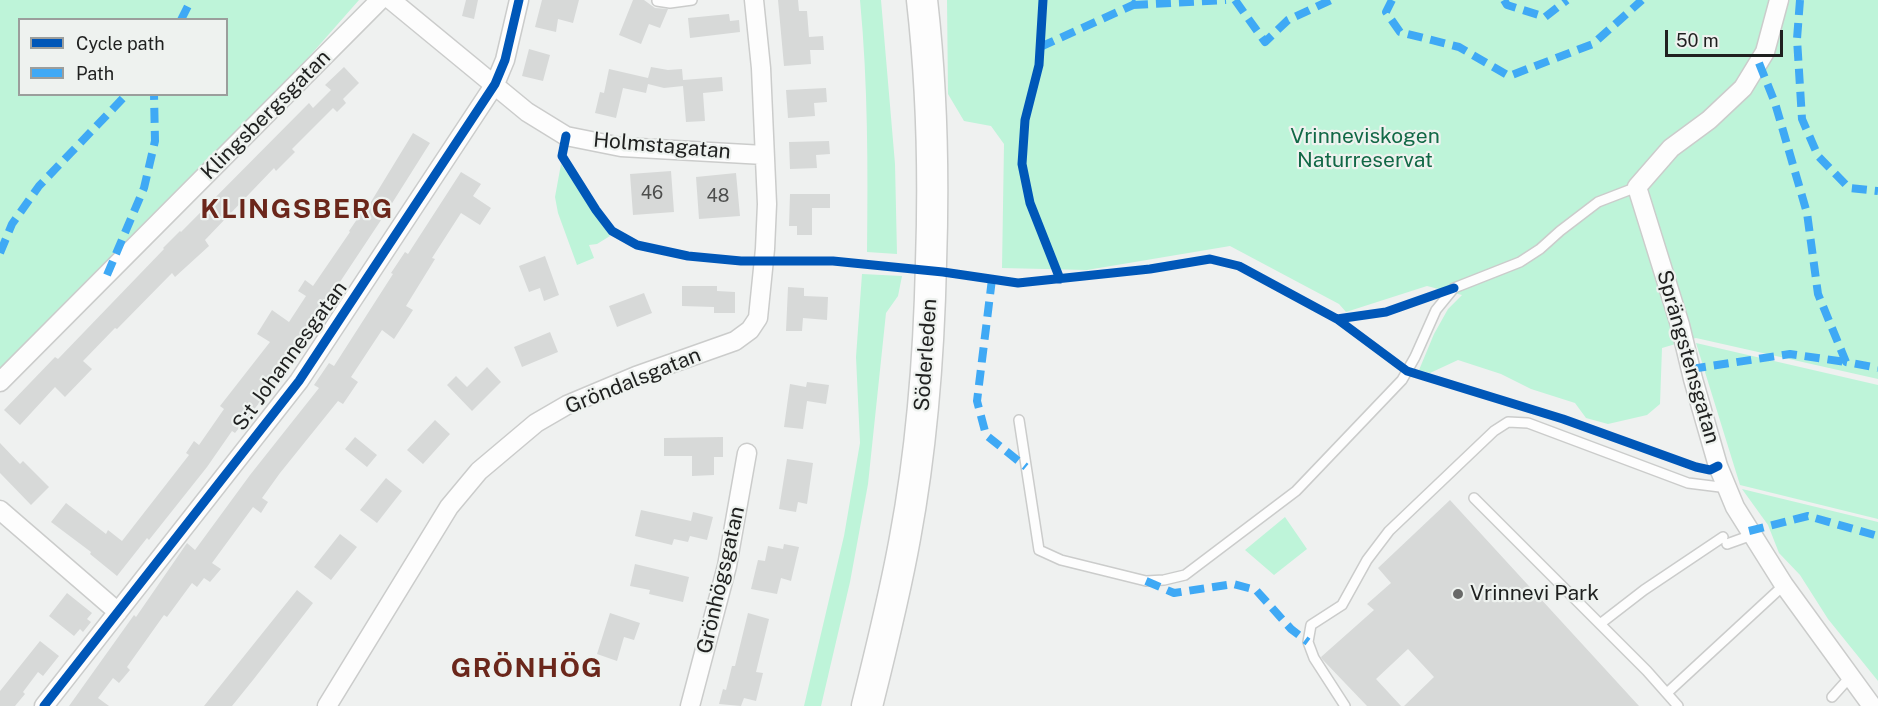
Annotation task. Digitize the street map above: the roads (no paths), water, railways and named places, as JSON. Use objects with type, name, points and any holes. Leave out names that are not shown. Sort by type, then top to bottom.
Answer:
[{"type":"highway","name":"Söderleden","points":[[864,704],[868,628],[885,544],[900,441],[911,338],[915,214],[914,158],[912,101],[903,0]]},
{"type":"highway","name":"Söderleden","points":[[864,704],[905,537],[920,439],[930,333],[932,154],[922,0]]},
{"type":"street","name":"Klingsbergsgatan","points":[[0,382],[380,0]]},
{"type":"street","name":"Holmstagatan","points":[[392,0],[527,112],[566,136],[621,147],[764,154]]},
{"type":"street","name":"S:t Johannesgatan","points":[[44,706],[299,381],[495,84],[505,60],[519,0]]},
{"type":"street","name":"Gröndalsgatan","points":[[327,706],[449,507],[479,471],[536,423],[567,405],[636,376],[735,341],[750,330],[758,318],[764,262],[766,204],[761,68],[754,0]]},
{"type":"street","points":[[1637,187],[1671,148],[1702,126],[1743,88],[1765,52],[1779,0]]},
{"type":"street","name":"Sprängstensgatan","points":[[1637,187],[1680,325],[1718,466],[1735,507],[1784,585],[1872,706]]},
{"type":"street","name":"Grönhögsgatan","points":[[690,706],[727,566],[747,453]]},
{"type":"street","points":[[0,510],[118,612]]},
{"type":"lane","points":[[657,1],[670,3],[692,0]]},
{"type":"lane","points":[[1019,420],[1038,550],[1061,560],[1146,581],[1185,575],[1296,491],[1402,380],[1436,310],[1454,288],[1520,262],[1540,249],[1598,202],[1637,187]]},
{"type":"lane","points":[[1345,706],[1314,658],[1308,642],[1311,625],[1342,605],[1367,560],[1389,531],[1494,431],[1508,422],[1528,423],[1688,483],[1728,488]]},
{"type":"lane","points":[[1474,498],[1678,706]]},
{"type":"lane","points":[[1600,624],[1644,590],[1705,551],[1725,541],[1752,535]]},
{"type":"lane","points":[[1667,693],[1784,585]]},
{"type":"lane","points":[[1832,697],[1851,677]]},
{"type":"place","name":"Vrinnevi Park","points":[[1458,594]]},
{"type":"district","name":"KLINGSBERG","points":[[297,210]]},
{"type":"district","name":"GRÖNHÖG","points":[[527,669]]},
{"type":"park label","name":"Vrinneviskogen Naturreservat","points":[[1365,149]]}]
